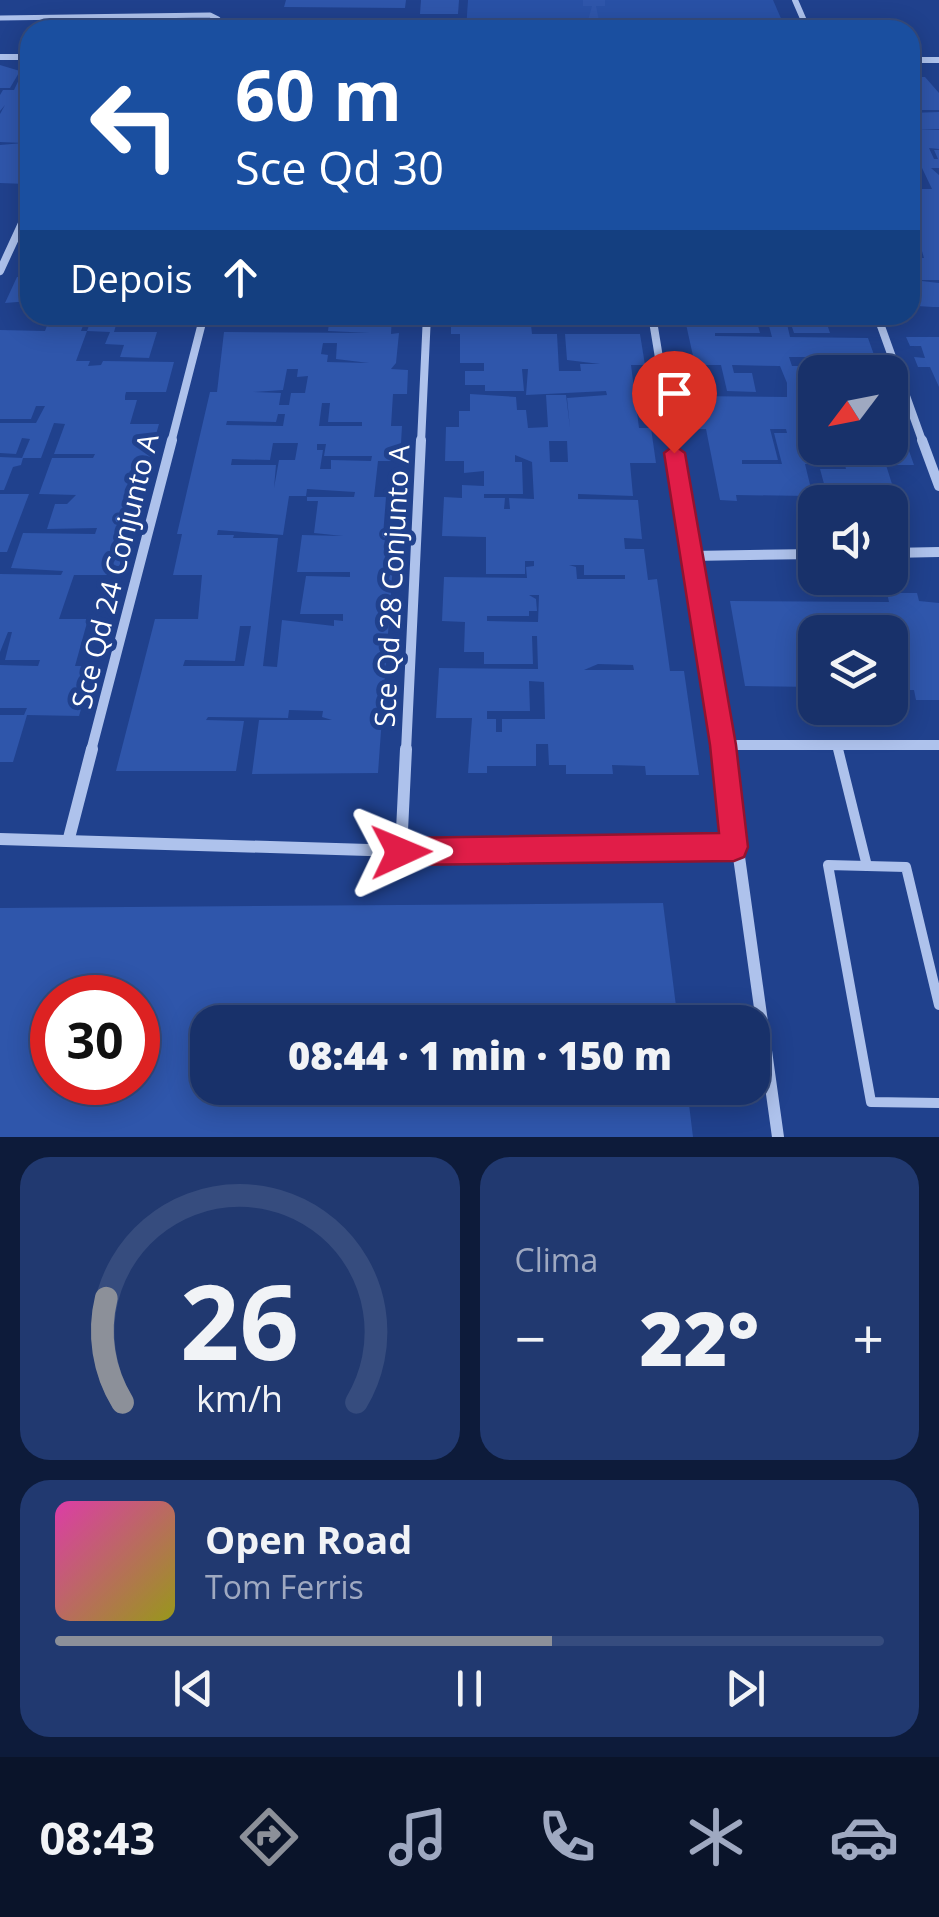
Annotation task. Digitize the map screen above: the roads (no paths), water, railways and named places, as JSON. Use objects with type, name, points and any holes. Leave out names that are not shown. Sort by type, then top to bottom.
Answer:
[{"type":"street","points":[[0,271],[20,228]]},
{"type":"street","name":"Sce Qd 24 Conjunto A","points":[[69,838],[201,325]]},
{"type":"street","name":"Sce Qd 28 Conjunto A","points":[[401,852],[427,325]]},
{"type":"street","points":[[654,325],[723,745],[734,847],[778,1137]]},
{"type":"street","points":[[881,325],[939,486]]},
{"type":"street","points":[[908,553],[939,552]]},
{"type":"street","points":[[691,556],[798,554]]},
{"type":"street","points":[[723,745],[939,745]]},
{"type":"street","points":[[0,839],[69,838],[401,852],[734,847]]},
{"type":"lane","points":[[0,18],[210,15],[218,20]]},
{"type":"lane","points":[[837,744],[867,866]]},
{"type":"lane","points":[[939,1005],[906,867],[828,865],[871,1102],[939,1104]]}]
